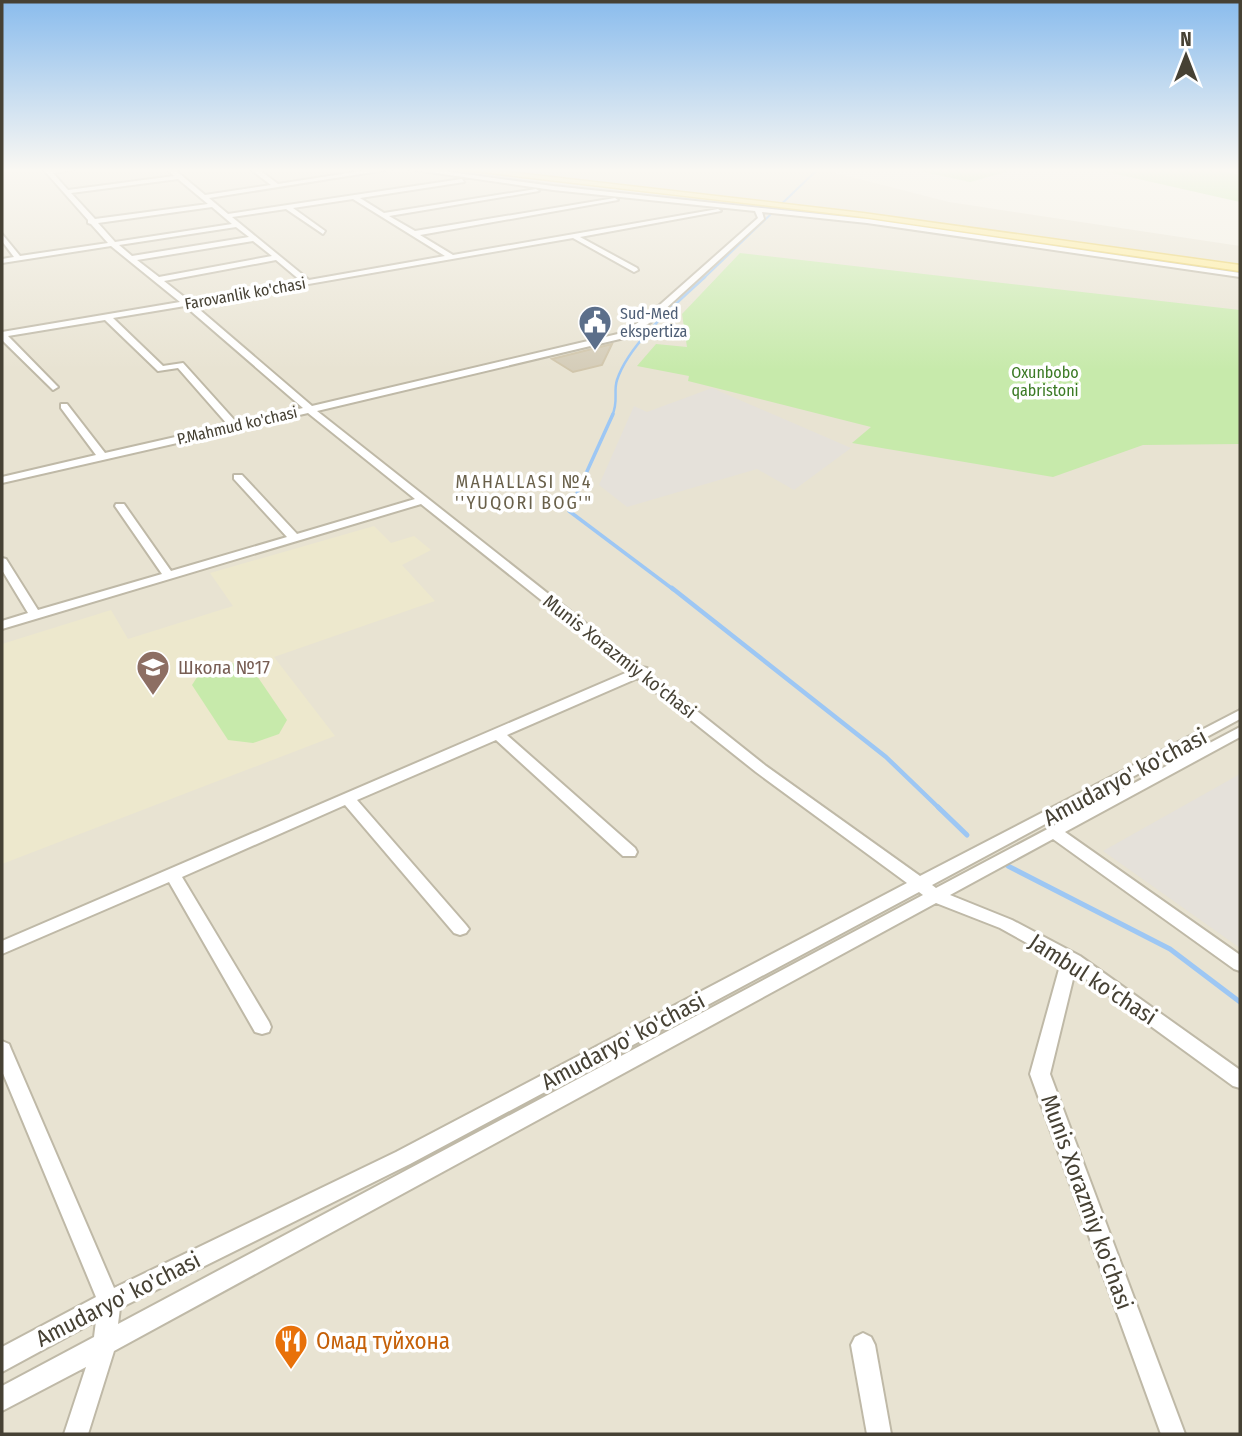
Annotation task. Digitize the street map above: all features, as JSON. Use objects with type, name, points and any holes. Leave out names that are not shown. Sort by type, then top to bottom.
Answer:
[{"type":"main road","points":[[1024,236],[1240,266]]},
{"type":"street","points":[[2,236],[19,258]]},
{"type":"street","name":"Munis Xorazmiy ko'chasi","points":[[105,236],[188,303],[309,408],[642,671],[761,769],[936,896]]},
{"type":"street","points":[[2,261],[165,236]]},
{"type":"street","points":[[249,236],[306,281]]},
{"type":"street","points":[[415,236],[450,256]]},
{"type":"street","name":"Farovanlik ko'chasi","points":[[2,335],[566,236]]},
{"type":"street","points":[[574,236],[634,270]]},
{"type":"street","name":"P.Mahmud ko'chasi","points":[[472,374],[631,332],[742,236]]},
{"type":"street","points":[[971,236],[1240,275]]},
{"type":"street","points":[[133,258],[252,239]]},
{"type":"street","points":[[158,279],[275,258]]},
{"type":"street","points":[[107,317],[161,369],[180,365],[234,425]]},
{"type":"street","name":"P.Mahmud ko'chasi","points":[[2,480],[309,408],[472,374],[638,332]]},
{"type":"street","points":[[2,335],[53,387]]},
{"type":"street","points":[[64,406],[102,456]]},
{"type":"street","points":[[238,477],[294,538]]},
{"type":"street","points":[[2,625],[424,500]]},
{"type":"street","points":[[120,506],[169,576]]},
{"type":"street","points":[[2,561],[35,615]]},
{"type":"street","points":[[2,948],[642,671]]},
{"type":"street","name":"Amudaryo' ko'chasi","points":[[2,1360],[109,1302],[403,1158],[1240,714]]},
{"type":"street","name":"Amudaryo' ko'chasi","points":[[2,1399],[1240,732]]},
{"type":"street","points":[[498,734],[629,852]]},
{"type":"street","points":[[348,799],[460,929]]},
{"type":"street","points":[[1054,832],[1240,964]]},
{"type":"street","points":[[173,875],[262,1027]]},
{"type":"street","name":"Jambul ko'chasi","points":[[936,896],[1006,924],[1074,961],[1240,1080]]},
{"type":"street","name":"Munis Xorazmiy ko'chasi","points":[[1068,966],[1040,1074],[1173,1434]]},
{"type":"street","points":[[2,1049],[109,1302],[105,1342],[76,1434]]},
{"type":"street","points":[[863,1345],[879,1434]]},
{"type":"shaded area","points":[[2,236],[1174,236],[1240,246],[1240,1434],[2,1434]]},
{"type":"shaded area","points":[[712,388],[851,448],[794,490],[757,469],[627,507],[599,485],[634,406],[647,412]]},
{"type":"shaded area","name":"Школа №17","points":[[374,526],[391,543],[414,536],[431,550],[402,565],[435,601],[274,657],[335,736],[2,864],[2,644],[111,610],[128,639],[233,606],[210,573]]},
{"type":"shaded area","points":[[1240,774],[1240,948],[1103,851]]},
{"type":"green space","name":"Oxunbobo qabristoni","points":[[740,253],[1240,310],[1240,444],[1143,445],[1053,477],[852,443],[871,427],[688,381],[689,376],[637,366],[656,344],[687,347],[682,314]]},
{"type":"green space","points":[[227,662],[251,667],[287,720],[279,734],[253,743],[228,740],[192,685],[201,671]]},
{"type":"building","name":"Sud-Med ekspertiza","points":[[612,344],[602,365],[573,372],[552,359]]},
{"type":"waterway","points":[[703,279],[748,236]]},
{"type":"waterway","points":[[1082,250],[1240,272]]},
{"type":"waterway","points":[[612,416],[617,380],[632,352],[655,324],[705,277]]},
{"type":"waterway","points":[[613,414],[569,511],[674,590]]},
{"type":"waterway","points":[[672,588],[886,757],[940,809]]},
{"type":"waterway","points":[[938,807],[967,835]]},
{"type":"waterway","points":[[1008,866],[1170,949],[1240,1002]]},
{"type":"place","name":"Sud-Med ekspertiza","points":[[595,352]]},
{"type":"place","name":"Школа №17","points":[[153,697]]},
{"type":"place","name":"Омад туйхона","points":[[291,1371]]},
{"type":"district","name":"MAHALLASI №4 ''YUQORI BOG'\"","points":[[524,492]]}]
